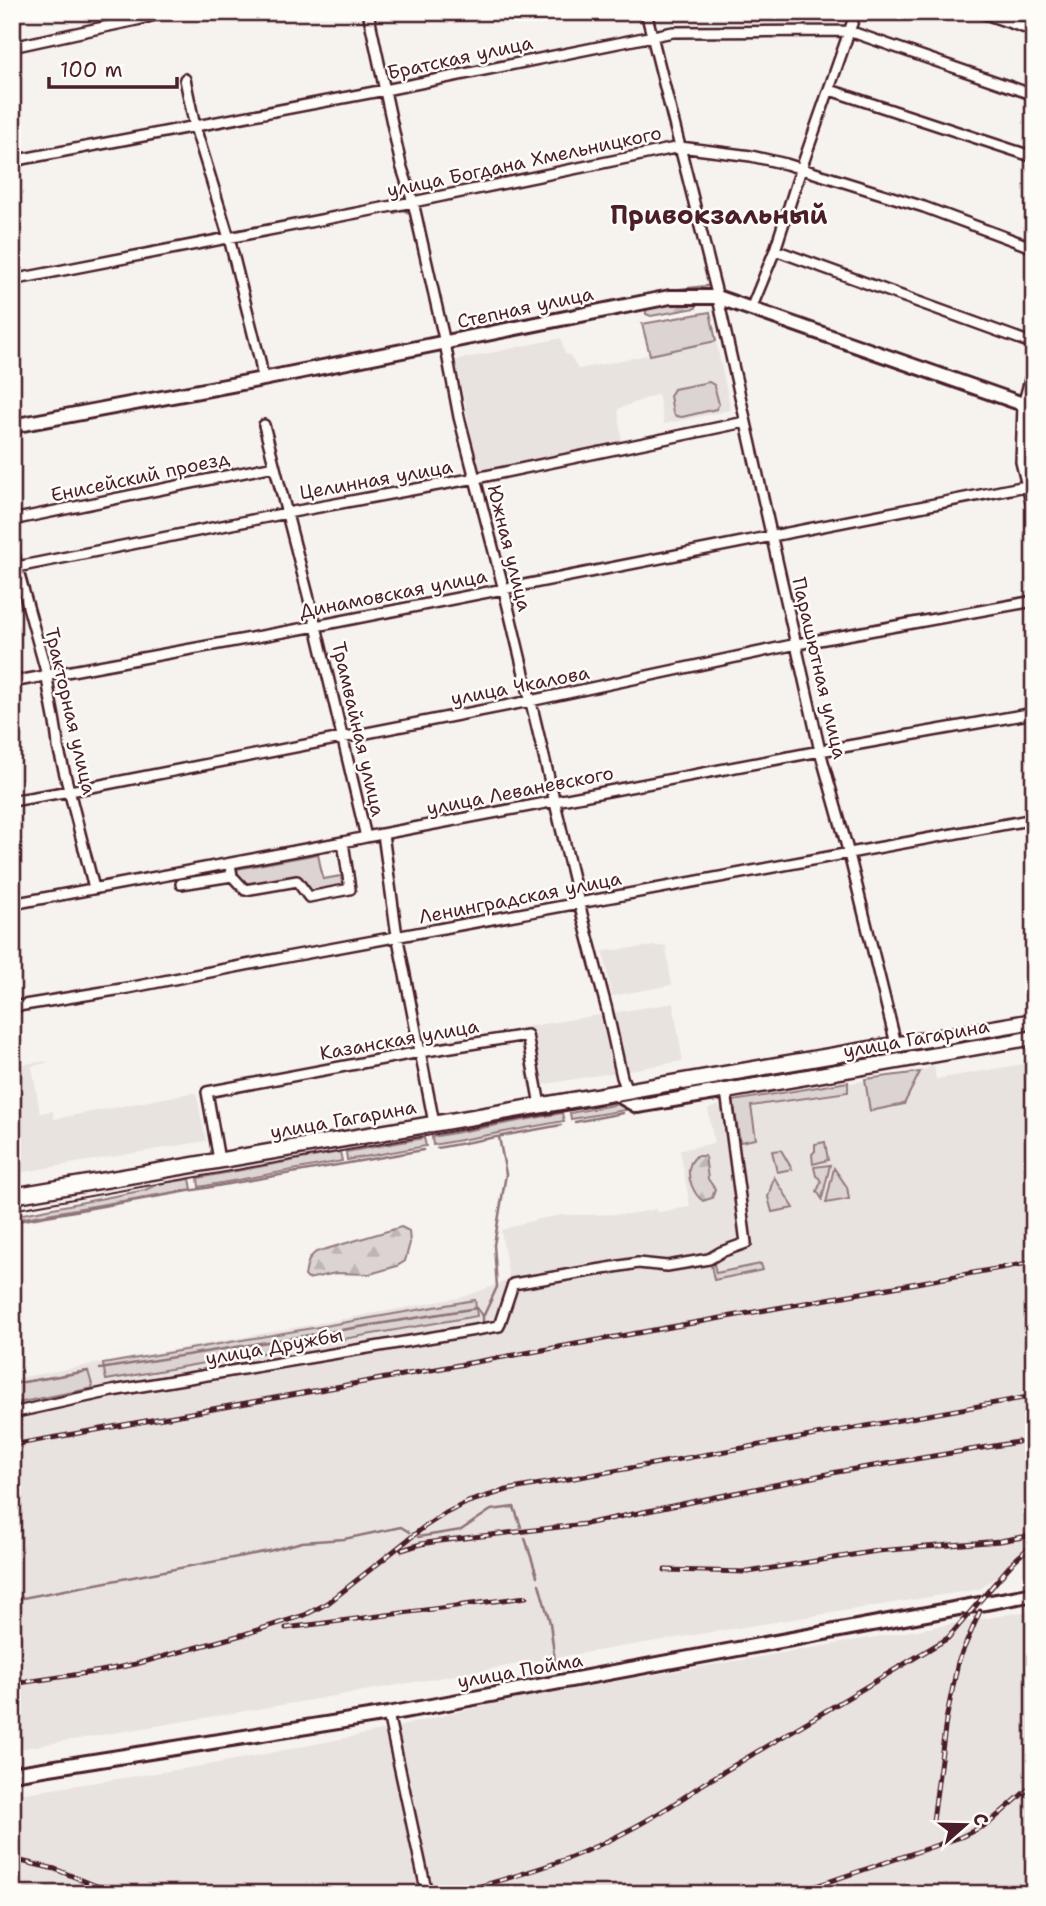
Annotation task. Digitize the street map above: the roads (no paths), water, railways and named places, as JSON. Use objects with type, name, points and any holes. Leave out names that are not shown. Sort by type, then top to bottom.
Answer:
[{"type":"main road","name":"улица Гагарина","points":[[12,1196],[1034,1021]]},
{"type":"main road","name":"улица Гагарина","points":[[680,1082],[726,1091],[1034,1037]]},
{"type":"street","points":[[12,47],[164,12]]},
{"type":"street","name":"Южная улица","points":[[368,12],[401,165],[413,202],[445,343],[459,417],[607,1010],[622,1077],[620,1091]]},
{"type":"street","name":"Парашютная улица","points":[[646,12],[717,297],[820,751],[849,854],[896,1044]]},
{"type":"street","points":[[751,309],[775,250],[856,12]]},
{"type":"street","points":[[979,12],[1034,32]]},
{"type":"street","name":"Братская улица","points":[[12,160],[195,127],[673,32],[849,31],[1034,94]]},
{"type":"street","points":[[185,79],[195,127],[229,238],[260,361],[262,379]]},
{"type":"street","points":[[830,90],[1034,157]]},
{"type":"street","name":"улица Богдана Хмельницкого","points":[[12,279],[413,202],[680,147],[751,156],[801,169],[924,207],[1034,248]]},
{"type":"street","points":[[775,250],[1034,344]]},
{"type":"street","name":"Степная улица","points":[[12,426],[670,298],[717,297],[1028,406]]},
{"type":"street","points":[[1034,365],[1021,462],[1034,514]]},
{"type":"street","name":"Целинная улица","points":[[15,567],[474,478],[745,422]]},
{"type":"street","name":"Трамвайная улица","points":[[264,425],[316,626],[366,837]]},
{"type":"street","name":"Енисейский проезд","points":[[12,520],[274,466]]},
{"type":"street","name":"Динамовская улица","points":[[12,682],[504,590],[1026,486]]},
{"type":"street","name":"Тракторная улица","points":[[12,543],[15,567],[47,675],[58,731],[58,747],[94,888]]},
{"type":"street","name":"улица Чкалова","points":[[12,801],[530,701],[797,644],[1034,601]]},
{"type":"street","name":"улица Леваневского","points":[[12,904],[1034,712]]},
{"type":"street","name":"Ленинградская улица","points":[[12,1007],[128,988],[1034,819]]},
{"type":"street","name":"Трамвайная улица","points":[[383,834],[398,938],[434,1123]]},
{"type":"street","points":[[230,864],[232,876],[245,890],[297,881],[309,897],[350,889],[343,842]]},
{"type":"street","points":[[181,884],[232,876]]},
{"type":"street","name":"Казанская улица","points":[[219,1160],[207,1092],[420,1052],[527,1035],[540,1105]]},
{"type":"street","points":[[620,1091],[637,1106],[726,1091]]},
{"type":"street","name":"улица Дружбы","points":[[12,1413],[112,1391],[499,1326],[513,1284],[638,1263],[667,1266],[698,1261],[746,1243],[726,1091]]},
{"type":"street","name":"улица Пойма","points":[[12,1774],[388,1714],[1034,1594]]},
{"type":"street","points":[[388,1714],[427,1894]]},
{"type":"waterway","points":[[394,213],[403,210],[412,216]]},
{"type":"waterway","points":[[414,226],[438,334]]},
{"type":"waterway","points":[[455,332],[672,290],[707,286]]},
{"type":"waterway","points":[[575,1122],[623,1113]]},
{"type":"waterway","points":[[437,1148],[561,1125]]},
{"type":"waterway","points":[[484,1315],[497,1287],[494,1245],[506,1174],[499,1137]]},
{"type":"waterway","points":[[12,1222],[423,1150]]},
{"type":"waterway","points":[[100,1369],[477,1308],[483,1316],[483,1323]]},
{"type":"waterway","points":[[12,1384],[88,1371]]},
{"type":"waterway","points":[[418,1537],[461,1530],[491,1510],[514,1507],[521,1527]]},
{"type":"waterway","points":[[12,1600],[269,1551],[302,1542],[344,1539],[401,1527],[409,1532]]},
{"type":"waterway","points":[[525,1538],[537,1576]]},
{"type":"waterway","points":[[539,1584],[550,1623],[556,1669]]},
{"type":"tram line","points":[[12,1210],[1034,1030]]},
{"type":"railway","points":[[12,1445],[1034,1262]]},
{"type":"railway","points":[[12,1684],[136,1664],[305,1615],[328,1603],[424,1527],[446,1513],[468,1502],[507,1490],[1034,1396]]},
{"type":"railway","points":[[402,1550],[439,1541],[585,1524],[837,1472],[1018,1442]]},
{"type":"railway","points":[[665,1570],[748,1572],[877,1551],[1000,1541],[1034,1535]]},
{"type":"railway","points":[[453,1894],[566,1859],[602,1844],[654,1816],[948,1638],[1014,1561],[1034,1543]]},
{"type":"railway","points":[[286,1628],[526,1597]]},
{"type":"railway","points":[[933,1821],[946,1720],[958,1662],[980,1611]]},
{"type":"railway","points":[[792,1894],[961,1837],[989,1823],[1034,1784]]},
{"type":"railway","points":[[12,1859],[55,1869],[116,1894]]},
{"type":"railway","points":[[31,1894],[50,1891],[91,1894]]},
{"type":"district","name":"Привокзальный","points":[[719,215]]}]
